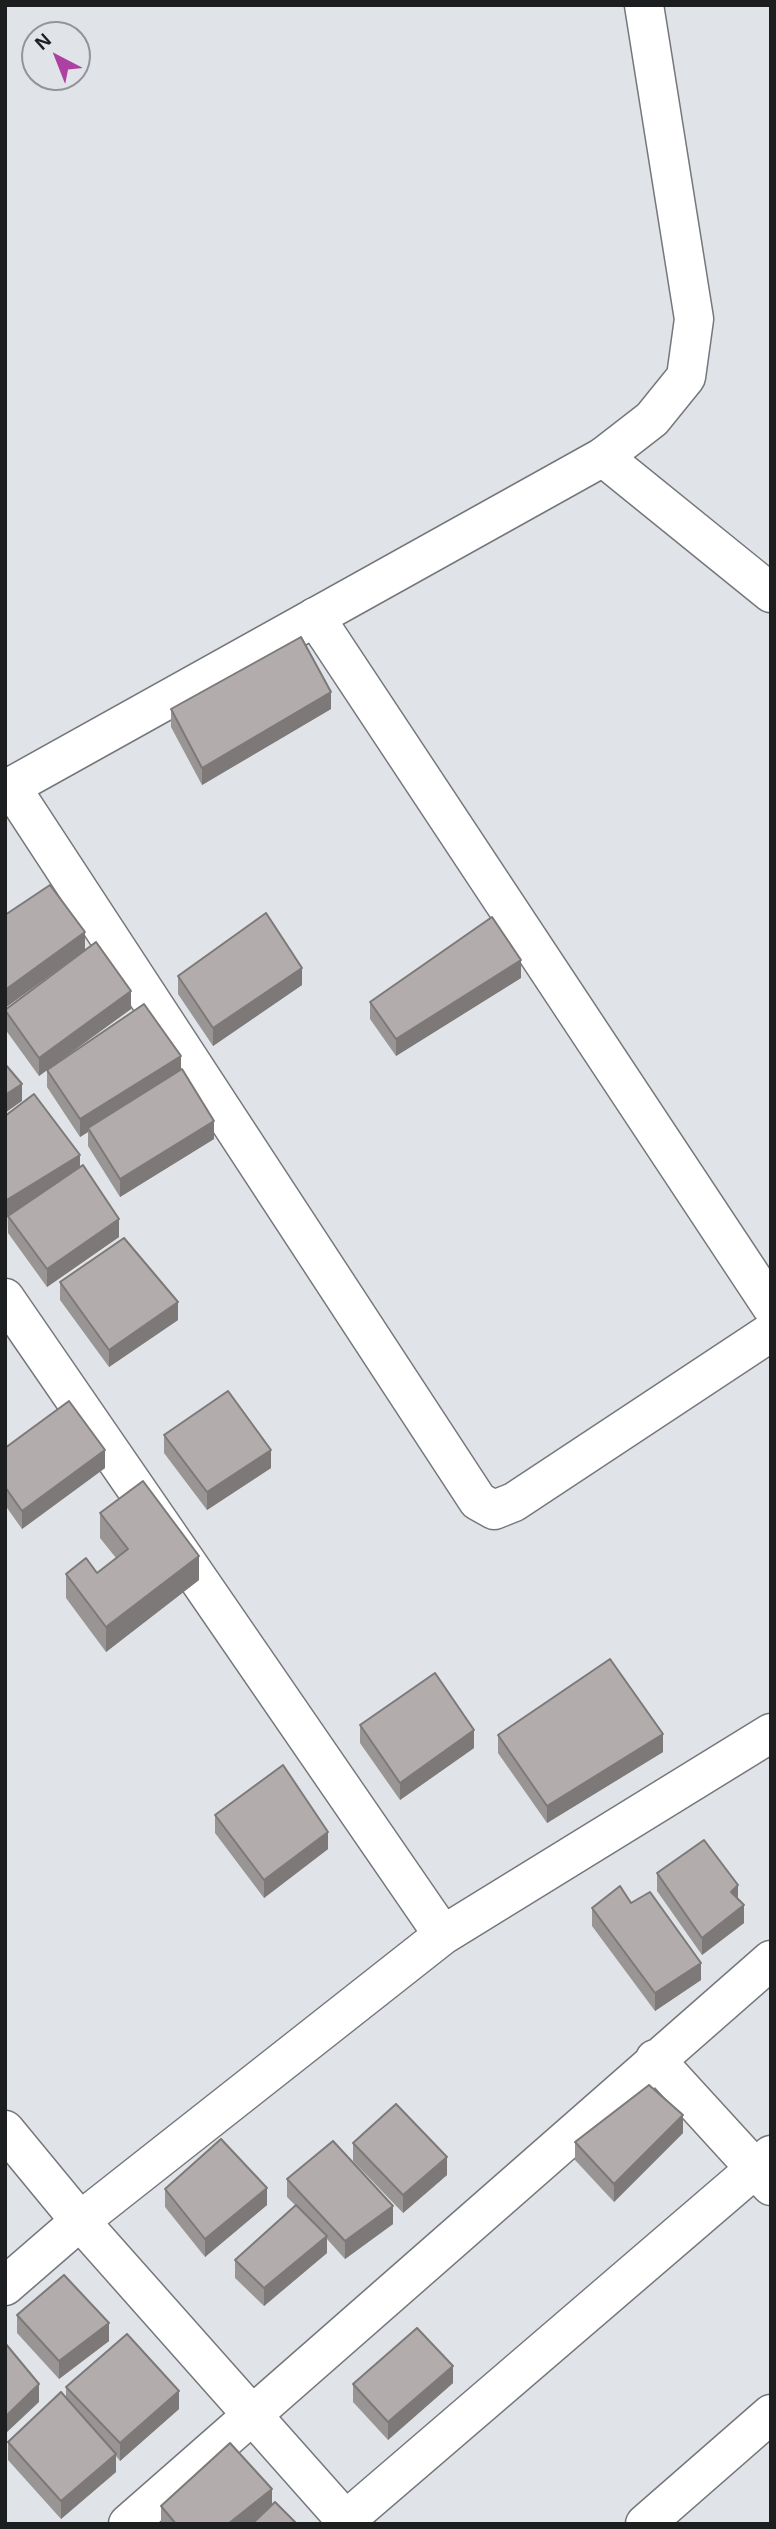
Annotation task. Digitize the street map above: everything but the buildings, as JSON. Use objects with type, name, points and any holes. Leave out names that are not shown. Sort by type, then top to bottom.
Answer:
[{"type":"street","points":[[644,5],[694,319],[686,377],[652,419],[603,457],[8,788],[478,1501],[494,1510],[514,1502],[771,1332]]},
{"type":"street","points":[[603,457],[771,593]]},
{"type":"street","points":[[315,617],[771,1306]]},
{"type":"street","points":[[5,1298],[59,1408],[443,1935]]},
{"type":"street","points":[[5,2286],[80,2221],[443,1935],[771,1733]]},
{"type":"street","points":[[128,2524],[771,1960]]},
{"type":"street","points":[[5,2130],[80,2221],[347,2522],[765,2170],[655,2059]]},
{"type":"street","points":[[645,2524],[771,2414]]}]
